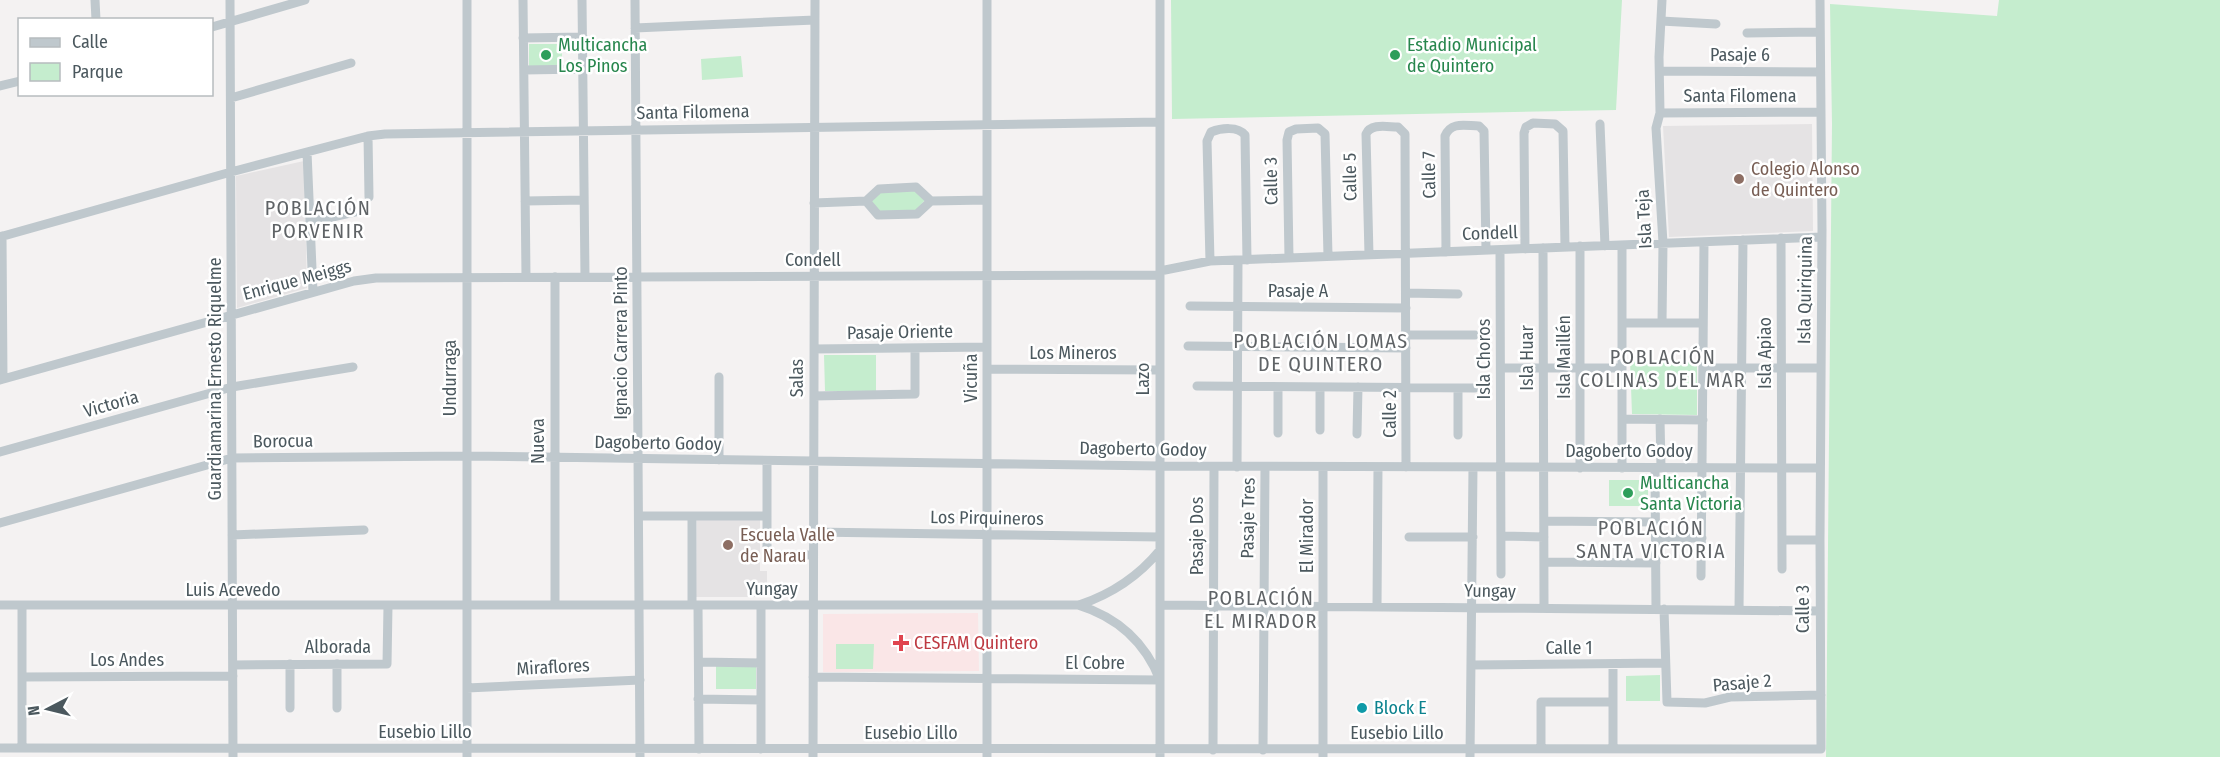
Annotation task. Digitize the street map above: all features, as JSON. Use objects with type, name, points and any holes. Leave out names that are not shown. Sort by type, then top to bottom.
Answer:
[{"type":"street","points":[[95,0],[96,18]]},
{"type":"street","name":"Guardiamarina Ernesto Riquelme","points":[[230,0],[233,752]]},
{"type":"street","points":[[213,27],[305,0]]},
{"type":"street","name":"Undurraga","points":[[467,0],[467,753]]},
{"type":"street","points":[[523,0],[526,277]]},
{"type":"street","points":[[582,0],[585,277]]},
{"type":"street","name":"Ignacio Carrera Pinto","points":[[635,0],[640,753]]},
{"type":"street","name":"Salas","points":[[813,753],[815,0]]},
{"type":"street","name":"Vicuña","points":[[987,0],[987,753]]},
{"type":"street","name":"Lazo","points":[[1160,0],[1160,753]]},
{"type":"street","points":[[1660,113],[1662,0]]},
{"type":"street","points":[[1820,0],[1820,112]]},
{"type":"street","points":[[635,28],[815,21]]},
{"type":"street","points":[[1661,21],[1716,24]]},
{"type":"street","points":[[1747,33],[1820,32]]},
{"type":"street","points":[[523,38],[583,37]]},
{"type":"street","points":[[231,98],[351,63]]},
{"type":"street","points":[[524,70],[583,69]]},
{"type":"street","name":"Pasaje 6","points":[[1660,71],[1820,72]]},
{"type":"street","points":[[0,86],[18,82]]},
{"type":"street","name":"Santa Filomena","points":[[1660,113],[1820,112]]},
{"type":"street","name":"Isla Quiriquina","points":[[1820,112],[1822,237],[1820,468]]},
{"type":"street","name":"Isla Teja","points":[[1660,113],[1656,128],[1663,243],[1662,323]]},
{"type":"street","name":"Santa Filomena","points":[[1,236],[231,171],[368,136],[397,133],[1160,122]]},
{"type":"street","points":[[1525,249],[1524,131],[1531,124],[1560,126],[1563,134],[1564,247]]},
{"type":"street","points":[[1600,124],[1605,246]]},
{"type":"street","name":"Calle 7","points":[[1446,252],[1445,136],[1449,128],[1454,126],[1477,126],[1484,132],[1486,250]]},
{"type":"street","name":"Calle 5","points":[[1369,255],[1366,134],[1368,129],[1373,127],[1398,127]]},
{"type":"street","name":"Calle 2","points":[[1398,127],[1403,130],[1404,134],[1406,467]]},
{"type":"street","name":"Calle 3","points":[[1289,258],[1287,137],[1293,129],[1316,128],[1322,130],[1326,137],[1328,256]]},
{"type":"street","points":[[1210,261],[1207,141],[1211,132],[1237,129],[1245,135],[1243,260],[1238,307],[1237,467]]},
{"type":"street","points":[[368,136],[369,197]]},
{"type":"street","points":[[307,152],[313,292]]},
{"type":"street","points":[[814,203],[866,201],[879,189],[916,187],[931,201]]},
{"type":"street","points":[[525,201],[584,200]]},
{"type":"street","points":[[866,201],[878,215],[917,214],[931,201],[987,200]]},
{"type":"street","points":[[310,222],[359,211]]},
{"type":"street","points":[[1,236],[1,379]]},
{"type":"street","name":"Condell","points":[[467,278],[1160,273],[1210,261],[1822,237]]},
{"type":"street","name":"Isla Apiao","points":[[1781,238],[1782,569]]},
{"type":"street","points":[[1739,610],[1743,240]]},
{"type":"street","points":[[1701,576],[1704,242]]},
{"type":"street","points":[[1622,468],[1623,245]]},
{"type":"street","name":"Isla Maillén","points":[[1580,246],[1580,468]]},
{"type":"street","name":"Isla Huar","points":[[1543,248],[1545,468]]},
{"type":"street","name":"Isla Choros","points":[[1500,250],[1501,574]]},
{"type":"street","name":"Nueva","points":[[555,277],[555,605]]},
{"type":"street","name":"Enrique Meiggs","points":[[1,379],[354,281],[376,278],[467,278]]},
{"type":"street","points":[[1406,293],[1458,294]]},
{"type":"street","name":"Pasaje A","points":[[1191,306],[1406,308]]},
{"type":"street","points":[[1622,323],[1703,323]]},
{"type":"street","points":[[1406,335],[1475,335]]},
{"type":"street","points":[[1188,346],[1406,348]]},
{"type":"street","name":"Pasaje Oriente","points":[[814,349],[987,347]]},
{"type":"street","points":[[814,396],[915,394],[915,348]]},
{"type":"street","name":"Victoria","points":[[0,452],[232,387],[353,367]]},
{"type":"street","points":[[1501,368],[1622,368]]},
{"type":"street","points":[[1703,368],[1821,368]]},
{"type":"street","name":"Los Mineros","points":[[987,369],[1160,370]]},
{"type":"street","points":[[719,377],[719,460]]},
{"type":"street","points":[[1197,386],[1474,388]]},
{"type":"street","points":[[1278,387],[1278,433]]},
{"type":"street","points":[[1320,387],[1320,430]]},
{"type":"street","points":[[1357,434],[1358,387]]},
{"type":"street","points":[[1458,388],[1458,435]]},
{"type":"street","points":[[1622,419],[1703,420]]},
{"type":"street","points":[[1660,419],[1655,522],[1656,563],[1665,663]]},
{"type":"street","name":"Dagoberto Godoy","points":[[467,456],[1214,467],[1820,468]]},
{"type":"street","name":"Borocua","points":[[0,523],[232,458],[467,456]]},
{"type":"street","points":[[767,461],[767,555],[813,555]]},
{"type":"street","name":"Pasaje Dos","points":[[1213,750],[1214,467]]},
{"type":"street","name":"Pasaje Tres","points":[[1263,750],[1265,467]]},
{"type":"street","name":"El Mirador","points":[[1323,467],[1323,753]]},
{"type":"street","points":[[1377,607],[1378,467]]},
{"type":"street","points":[[1470,753],[1473,467]]},
{"type":"street","points":[[1544,608],[1545,468]]},
{"type":"street","name":"Calle 3","points":[[1820,468],[1821,749]]},
{"type":"street","points":[[639,516],[767,516]]},
{"type":"street","points":[[692,516],[699,662],[699,749]]},
{"type":"street","points":[[1544,521],[1655,522]]},
{"type":"street","points":[[232,535],[364,530]]},
{"type":"street","name":"Los Pirquineros","points":[[813,532],[1160,537]]},
{"type":"street","points":[[1501,536],[1544,537]]},
{"type":"street","points":[[1409,537],[1473,537]]},
{"type":"street","points":[[1656,538],[1702,538]]},
{"type":"street","points":[[1782,540],[1820,540]]},
{"type":"street","name":"Yungay","points":[[467,605],[1078,605],[1102,597],[1125,584],[1160,550]]},
{"type":"street","points":[[1544,562],[1656,563]]},
{"type":"street","name":"Luis Acevedo","points":[[0,605],[232,607],[467,605]]},
{"type":"street","points":[[761,605],[761,749]]},
{"type":"street","name":"Yungay","points":[[1078,605],[1111,619],[1130,634],[1151,660],[1160,680]]},
{"type":"street","name":"Yungay","points":[[1160,605],[1820,611]]},
{"type":"street","points":[[22,606],[22,748]]},
{"type":"street","name":"Alborada","points":[[233,665],[387,663],[388,606]]},
{"type":"street","points":[[699,662],[761,663]]},
{"type":"street","name":"Calle 1","points":[[1472,665],[1665,663]]},
{"type":"street","name":"Pasaje 2","points":[[1665,663],[1666,702],[1705,703],[1730,697],[1821,695]]},
{"type":"street","points":[[290,664],[290,708]]},
{"type":"street","points":[[337,664],[337,708]]},
{"type":"street","points":[[1613,664],[1613,749]]},
{"type":"street","name":"Los Andes","points":[[22,677],[233,676]]},
{"type":"street","name":"El Cobre","points":[[813,677],[1160,680]]},
{"type":"street","name":"Miraflores","points":[[467,688],[640,680]]},
{"type":"street","points":[[698,699],[761,699]]},
{"type":"street","points":[[1541,749],[1541,702],[1613,702]]},
{"type":"street","name":"Eusebio Lillo","points":[[0,748],[467,753],[640,753],[699,749],[761,749],[813,753],[1160,753],[1213,750],[1470,753],[1541,749],[1821,749]]},
{"type":"shaded area","name":"Colegio Alonso de Quintero","points":[[1812,124],[1813,231],[1669,237],[1663,126]]},
{"type":"shaded area","points":[[304,161],[307,288],[237,308],[236,176]]},
{"type":"shaded area","name":"Escuela Valle de Narau","points":[[697,518],[760,519],[760,571],[767,571],[767,597],[696,597]]},
{"type":"shaded area","name":"CESFAM Quintero","points":[[978,613],[979,671],[823,672],[823,614]]},
{"type":"green space","name":"Estadio Municipal de Quintero","points":[[1171,0],[1622,0],[1616,110],[1172,119]]},
{"type":"green space","points":[[1999,0],[2220,0],[2220,757],[1826,757],[1832,124],[1830,4],[1997,16]]},
{"type":"green space","name":"Multicancha Los Pinos","points":[[529,44],[562,44],[562,66],[529,66]]},
{"type":"green space","points":[[741,56],[743,77],[702,80],[701,59]]},
{"type":"green space","points":[[916,190],[926,199],[914,212],[880,212],[871,201],[880,192]]},
{"type":"green space","points":[[824,355],[876,355],[876,391],[825,391]]},
{"type":"green space","points":[[1630,360],[1697,361],[1697,415],[1632,414]]},
{"type":"green space","name":"Multicancha Santa Victoria","points":[[1609,480],[1648,480],[1648,506],[1609,506]]},
{"type":"green space","points":[[836,644],[874,644],[873,669],[836,669]]},
{"type":"green space","points":[[716,665],[756,665],[756,689],[716,689]]},
{"type":"green space","points":[[1660,675],[1660,701],[1626,701],[1626,676]]},
{"type":"place","name":"Multicancha Los Pinos","points":[[546,55]]},
{"type":"place","name":"Estadio Municipal de Quintero","points":[[1395,55]]},
{"type":"place","name":"Colegio Alonso de Quintero","points":[[1739,179]]},
{"type":"place","name":"Multicancha Santa Victoria","points":[[1628,493]]},
{"type":"place","name":"Escuela Valle de Narau","points":[[728,545]]},
{"type":"place","name":"CESFAM Quintero","points":[[901,643]]},
{"type":"place","name":"Block E","points":[[1362,708]]},
{"type":"district","name":"POBLACIÓN PORVENIR","points":[[318,220]]},
{"type":"district","name":"POBLACIÓN LOMAS DE QUINTERO","points":[[1321,352]]},
{"type":"district","name":"POBLACIÓN COLINAS DEL MAR","points":[[1663,368]]},
{"type":"district","name":"POBLACIÓN SANTA VICTORIA","points":[[1651,540]]},
{"type":"district","name":"POBLACIÓN EL MIRADOR","points":[[1261,610]]}]
